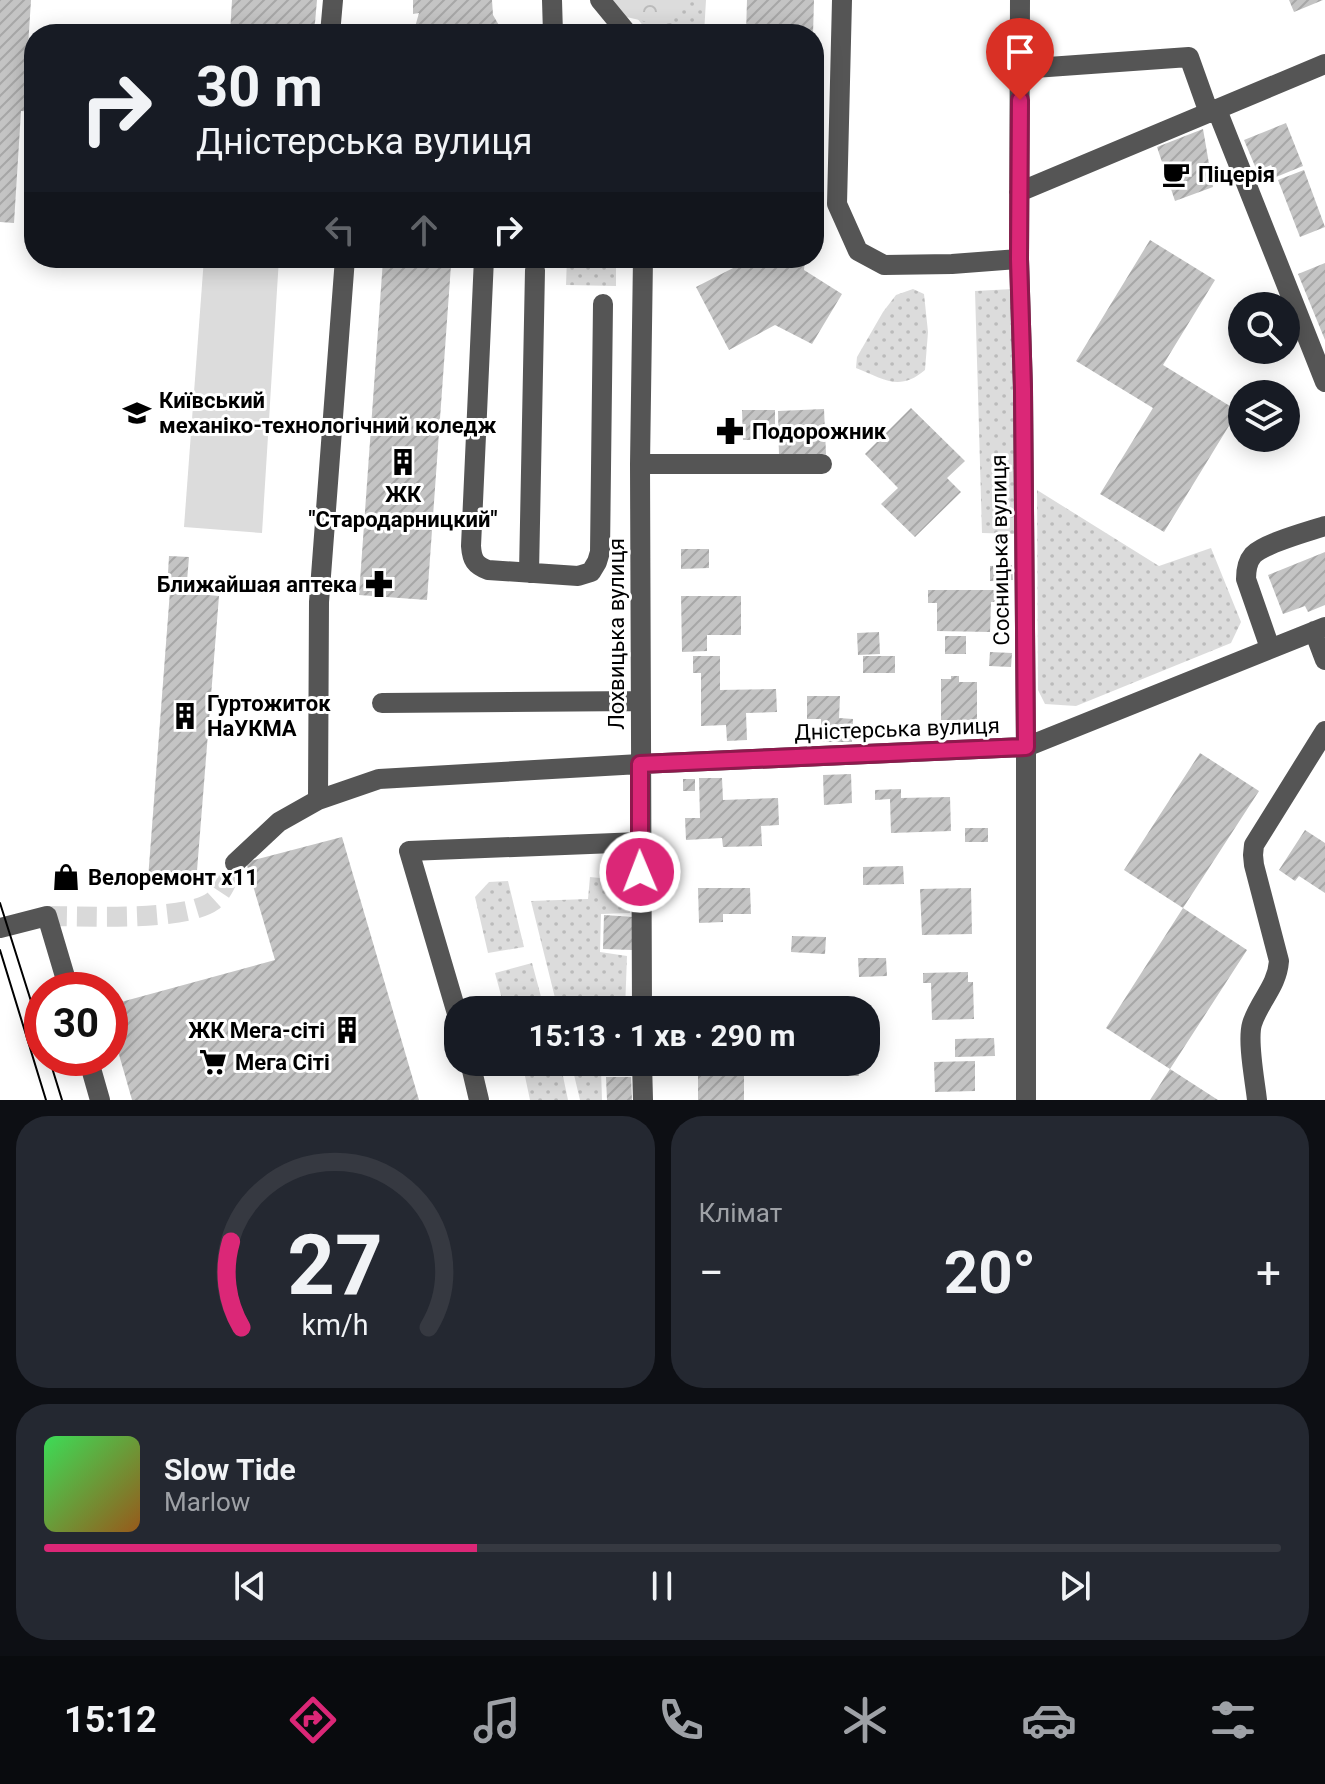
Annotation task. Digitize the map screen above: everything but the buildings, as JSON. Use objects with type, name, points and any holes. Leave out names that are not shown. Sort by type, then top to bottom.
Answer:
[{"type":"street","points":[[331,24],[333,0]]},
{"type":"street","points":[[552,0],[553,24]]},
{"type":"street","points":[[600,0],[620,24]]},
{"type":"street","points":[[842,0],[837,204],[858,251],[884,265],[1019,259]]},
{"type":"street","name":"Сосницька вулиця","points":[[1020,0],[1019,259],[1026,747],[1026,1100]]},
{"type":"street","points":[[1020,69],[1189,57],[1325,382]]},
{"type":"street","points":[[1019,192],[1325,64]]},
{"type":"street","points":[[318,800],[319,602],[344,268]]},
{"type":"street","points":[[484,268],[471,546],[472,558],[477,566],[488,570],[578,576],[591,572],[600,552],[603,304]]},
{"type":"street","name":"Лохвицька вулиця","points":[[642,996],[639,701],[643,268]]},
{"type":"street","points":[[529,573],[535,270]]},
{"type":"street","points":[[640,464],[822,464]]},
{"type":"street","points":[[1270,648],[1246,579],[1246,568],[1251,557],[1262,549],[1325,526]]},
{"type":"street","points":[[1320,629],[1325,660]]},
{"type":"street","name":"Дністерська вулиця","points":[[235,863],[279,822],[318,800],[379,779],[1026,747],[1320,629]]},
{"type":"street","points":[[382,703],[639,701]]},
{"type":"street","points":[[1257,1100],[1252,1025],[1278,973],[1279,961],[1254,865],[1254,845],[1325,731]]},
{"type":"street","points":[[452,996],[409,851],[640,842]]},
{"type":"street","points":[[0,928],[47,916],[64,972]]},
{"type":"street","points":[[93,1076],[100,1100]]},
{"type":"street","points":[[473,1076],[479,1100]]},
{"type":"street","points":[[642,1076],[643,1100]]},
{"type":"green space","points":[[609,0],[678,0],[671,24],[622,16]]},
{"type":"green space","points":[[622,0],[706,0],[705,24],[642,24]]},
{"type":"green space","points":[[203,268],[278,268],[262,533],[184,527]]},
{"type":"green space","points":[[567,268],[616,268],[616,286],[566,285]]},
{"type":"green space","points":[[913,289],[924,294],[928,332],[925,370],[916,377],[899,382],[856,368],[857,357],[883,312],[896,295]]},
{"type":"green space","points":[[1013,289],[1021,534],[982,533],[975,291]]},
{"type":"green space","points":[[1037,490],[1159,566],[1211,548],[1241,622],[1231,643],[1076,706],[1045,704],[1038,690]]},
{"type":"green space","points":[[590,877],[630,881],[630,913],[601,914],[600,952],[627,956],[626,996],[555,996],[531,901],[588,899]]},
{"type":"green space","points":[[508,881],[524,947],[488,953],[475,897],[489,882]]},
{"type":"green space","points":[[532,963],[541,996],[501,996],[495,973]]},
{"type":"green space","points":[[525,1076],[563,1076],[568,1100],[530,1100]]},
{"type":"green space","points":[[574,1076],[601,1076],[602,1100],[580,1100]]},
{"type":"tunnel","points":[[47,916],[158,915],[199,908],[217,897],[235,863]]},
{"type":"tram line","points":[[0,903],[24,979]]},
{"type":"tram line","points":[[0,950],[46,1100]]},
{"type":"tram line","points":[[55,1076],[62,1100]]},
{"type":"place","name":"Піцерія","points":[[1176,174]]},
{"type":"place","name":"Київський механіко-технологічний коледж","points":[[137,413]]},
{"type":"place","name":"Подорожник","points":[[730,431]]},
{"type":"place","name":"ЖК \"Стародарницкий\"","points":[[403,462]]},
{"type":"place","name":"Ближайшая аптека","points":[[379,584]]},
{"type":"place","name":"Гуртожиток НаУКМА","points":[[185,716]]},
{"type":"place","name":"Велоремонт x11","points":[[66,877]]},
{"type":"place","name":"ЖК Мега-сіті","points":[[347,1030]]},
{"type":"place","name":"Мега Сіті","points":[[213,1062]]},
{"type":"route","points":[[640,872],[640,764],[1026,747],[1019,259],[1020,100]]}]
